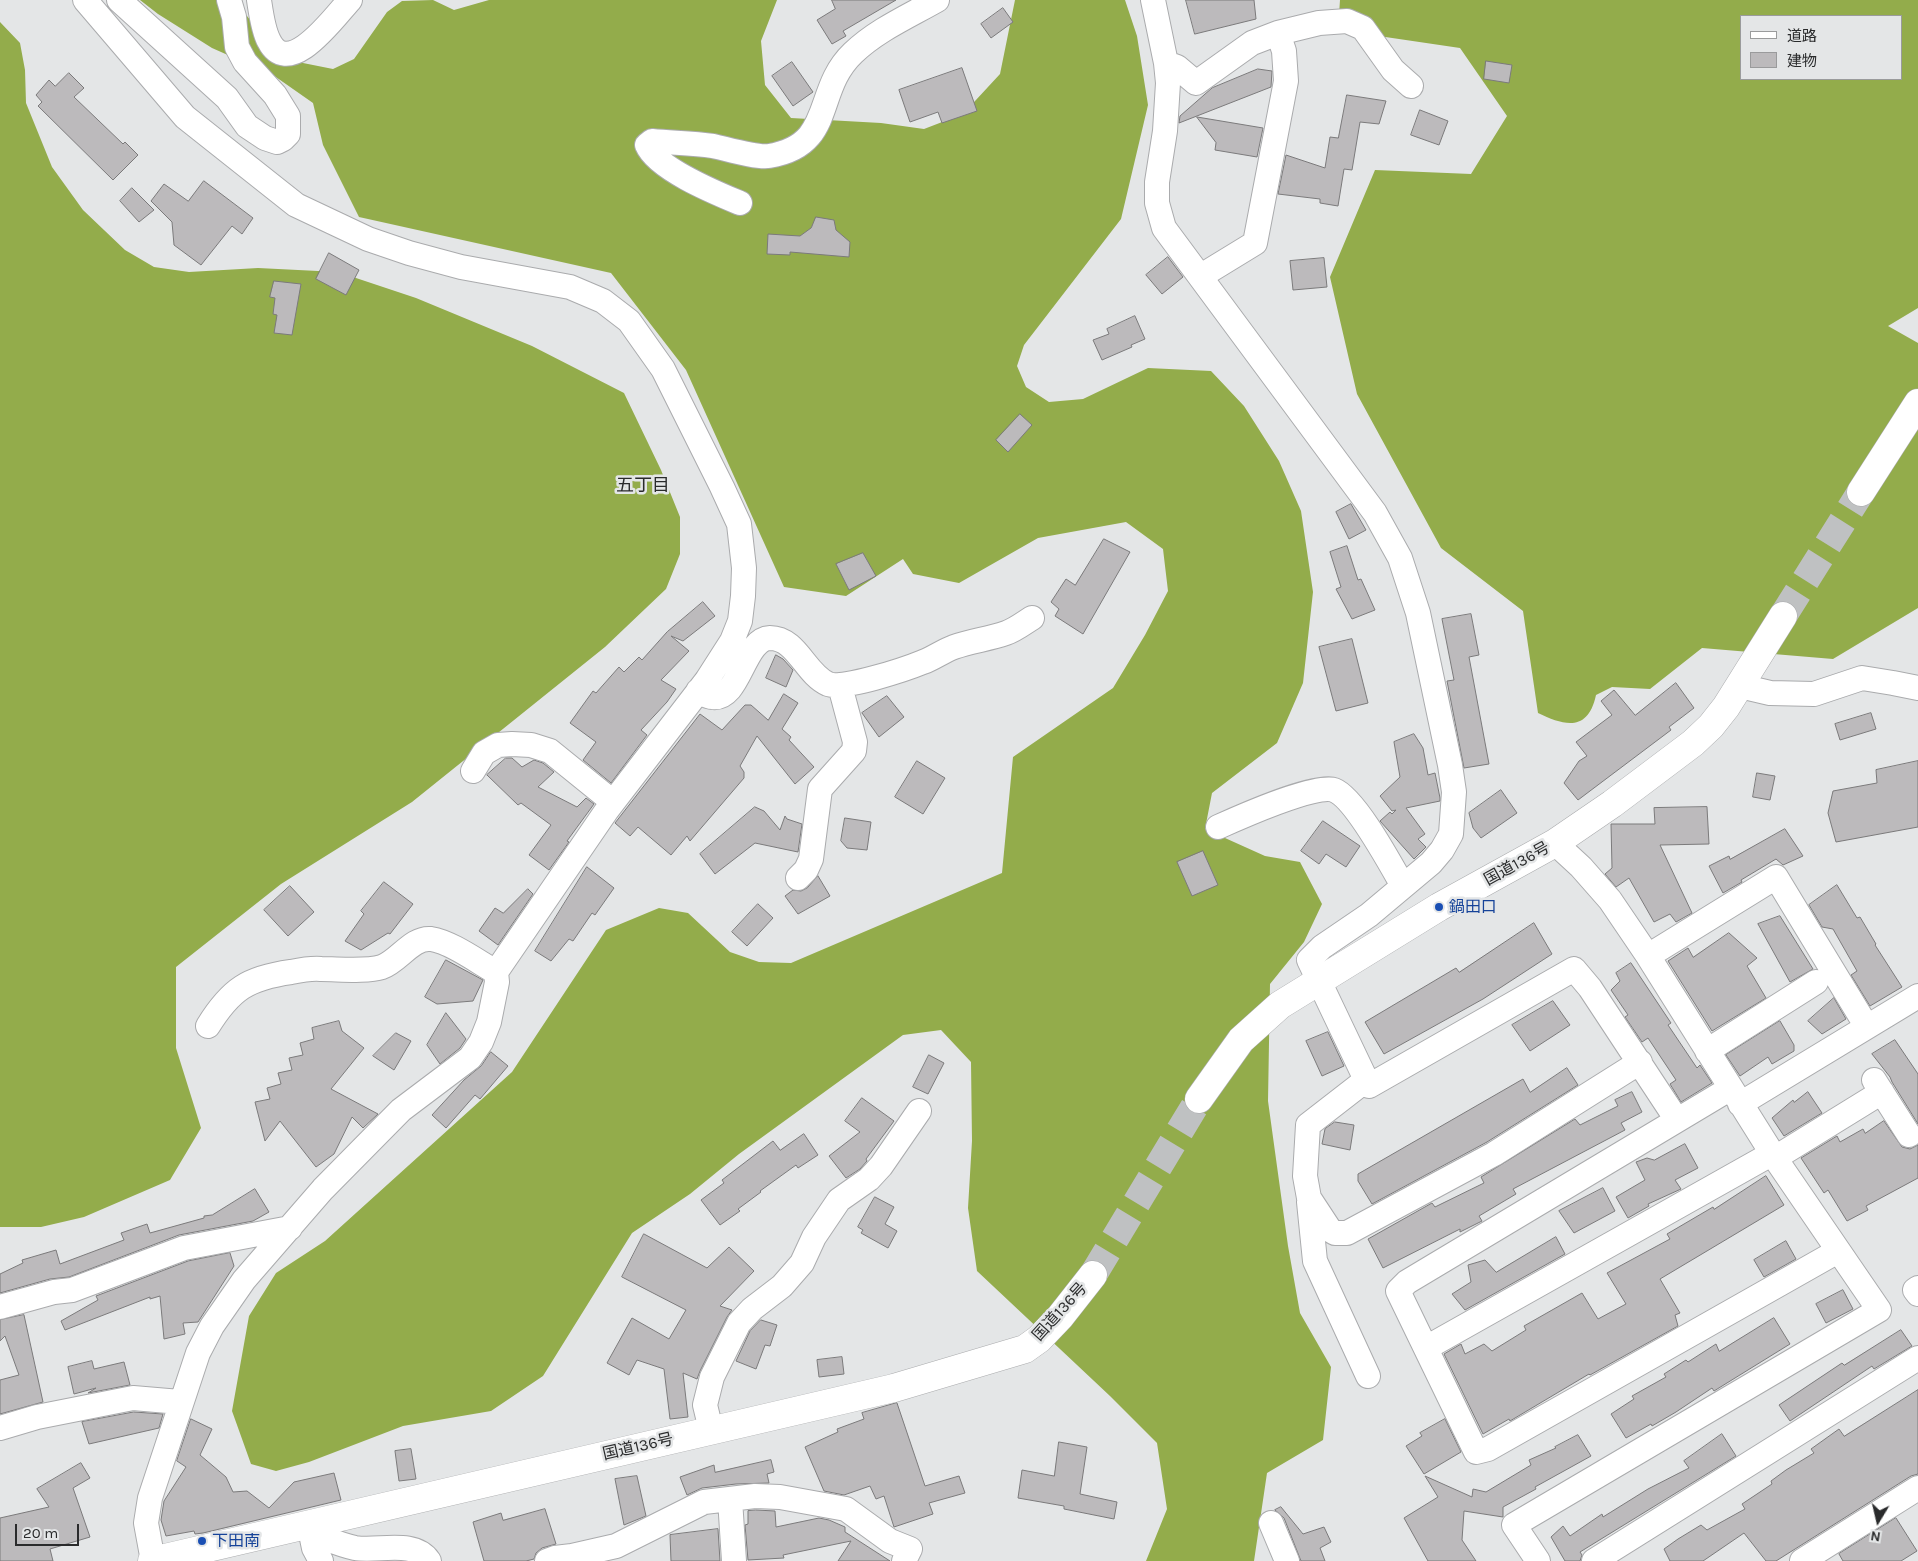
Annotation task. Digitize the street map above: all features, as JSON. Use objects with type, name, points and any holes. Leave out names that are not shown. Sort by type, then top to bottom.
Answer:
[{"type":"highway","points":[[1861,492],[1918,403]]},
{"type":"highway","name":"国道136号","points":[[1199,1099],[1241,1040],[1280,1005],[1439,907],[1555,843],[1612,804],[1693,743],[1711,726],[1726,707],[1784,616]]},
{"type":"highway","name":"国道136号","points":[[152,1561],[310,1529],[711,1430],[894,1388],[1025,1349],[1039,1339],[1060,1317],[1093,1275]]},
{"type":"street","points":[[85,0],[185,117],[296,205],[368,239],[410,253],[461,267],[570,287],[603,301],[629,321],[662,369],[722,487],[738,524],[744,568],[744,596],[740,621],[732,641],[698,691],[613,802],[496,972],[497,982],[489,1022],[482,1042],[470,1058],[401,1110],[323,1189],[244,1280],[212,1326],[198,1353],[180,1402],[150,1498],[146,1523],[152,1561]]},
{"type":"street","points":[[118,0],[227,98],[247,126],[265,138],[277,142],[288,134],[288,116],[274,95],[245,62],[237,47],[234,17],[229,0]]},
{"type":"street","points":[[259,0],[269,42],[275,49],[284,54],[293,53],[306,47],[350,0]]},
{"type":"street","points":[[740,203],[710,191],[662,164],[650,153],[647,146],[652,141],[711,146],[767,156],[803,144],[816,130],[838,70],[848,59],[876,35],[937,0]]},
{"type":"street","points":[[1153,0],[1166,63],[1168,84],[1166,131],[1157,182],[1157,203],[1164,228],[1375,512],[1400,558],[1418,613],[1450,766],[1454,792],[1451,834],[1442,850],[1430,863],[1369,915],[1322,947],[1309,960],[1369,1086],[1574,969],[1590,988],[1677,1120]]},
{"type":"street","points":[[1166,63],[1176,67],[1196,83],[1252,43],[1278,33],[1320,23],[1348,22],[1355,23],[1363,28],[1393,70],[1411,86]]},
{"type":"street","points":[[1201,276],[1256,243],[1286,81],[1284,51],[1278,33]]},
{"type":"street","points":[[698,691],[712,697],[722,696],[731,687],[757,642],[768,638],[784,640],[821,680],[840,686],[894,672],[953,648],[1007,633],[1032,618]]},
{"type":"street","points":[[1740,686],[1770,693],[1814,694],[1862,678],[1918,688]]},
{"type":"street","points":[[798,878],[806,870],[811,859],[820,789],[854,751],[855,742],[840,686]]},
{"type":"street","points":[[473,771],[484,754],[498,746],[512,744],[531,745],[550,751],[613,802]]},
{"type":"street","points":[[1218,827],[1284,799],[1324,789],[1335,790],[1348,802],[1372,832],[1403,886]]},
{"type":"street","points":[[1527,1557],[1514,1526],[1879,1310],[1774,1156],[1648,956],[1610,900],[1581,867],[1555,843]]},
{"type":"street","points":[[1648,956],[1776,876],[1867,1027]]},
{"type":"street","points":[[208,1026],[222,1005],[236,991],[266,976],[314,968],[346,970],[381,967],[391,962],[417,942],[429,939],[443,942],[496,972]]},
{"type":"street","points":[[1707,1050],[1816,982]]},
{"type":"street","points":[[1838,1251],[1488,1449],[1476,1452],[1398,1291],[1407,1282],[1677,1120],[1736,1096],[1867,1027],[1918,996]]},
{"type":"street","points":[[1309,1198],[1330,1230],[1335,1233],[1347,1233],[1494,1154],[1640,1062]]},
{"type":"street","points":[[1366,1080],[1308,1124],[1305,1176],[1309,1198],[1314,1261],[1368,1376]]},
{"type":"street","points":[[1426,1348],[1774,1156],[1878,1085],[1909,1136]]},
{"type":"street","points":[[711,1430],[705,1405],[712,1377],[739,1323],[752,1309],[782,1286],[792,1275],[802,1263],[814,1237],[839,1200],[869,1179],[887,1158],[919,1111]]},
{"type":"street","points":[[0,1307],[54,1292],[72,1290],[184,1248],[290,1228]]},
{"type":"street","points":[[1918,1288],[1915,1290],[1918,1294]]},
{"type":"street","points":[[1594,1561],[1918,1358]]},
{"type":"street","points":[[0,1428],[37,1417],[133,1398],[180,1402]]},
{"type":"street","points":[[1802,1561],[1918,1488]]},
{"type":"street","points":[[547,1561],[616,1546],[704,1502],[755,1496],[780,1497],[846,1509],[890,1541],[910,1549],[904,1561]]},
{"type":"street","points":[[730,1498],[734,1561]]},
{"type":"street","points":[[1271,1523],[1288,1561]]},
{"type":"street","points":[[310,1529],[314,1548],[321,1561]]},
{"type":"street","points":[[310,1529],[358,1548],[417,1551],[429,1561]]},
{"type":"green space","points":[[140,0],[226,0],[247,16],[273,49],[288,60],[333,69],[354,59],[387,12],[402,1],[433,0],[454,10],[489,0],[777,0],[761,41],[765,85],[791,118],[881,123],[924,129],[963,114],[1000,74],[1015,0],[1125,0],[1137,36],[1148,105],[1121,219],[1024,345],[1017,366],[1026,387],[1049,402],[1083,399],[1148,368],[1211,371],[1244,406],[1279,461],[1301,511],[1313,592],[1303,683],[1277,743],[1212,793],[1205,829],[1265,856],[1300,862],[1322,904],[1304,942],[1270,984],[1268,1101],[1288,1246],[1300,1313],[1331,1367],[1323,1440],[1267,1473],[1254,1561],[1146,1561],[1167,1509],[1157,1443],[1110,1396],[977,1271],[968,1208],[972,1141],[971,1062],[941,1030],[903,1035],[739,1154],[690,1194],[632,1233],[543,1376],[491,1411],[403,1426],[309,1462],[276,1471],[251,1464],[232,1411],[249,1316],[276,1273],[325,1241],[512,1072],[606,930],[659,908],[688,913],[730,952],[759,962],[791,963],[1002,873],[1013,757],[1113,688],[1145,635],[1168,591],[1163,549],[1126,522],[1038,538],[959,583],[913,574],[903,559],[846,596],[784,587],[686,370],[611,273],[359,217],[323,145],[313,103],[273,75],[212,48],[158,14]]},
{"type":"green space","points":[[1340,0],[1918,0],[1918,308],[1888,326],[1918,343],[1918,608],[1833,659],[1702,648],[1650,689],[1612,687],[1596,695],[1587,715],[1574,723],[1557,721],[1538,713],[1523,611],[1441,548],[1357,394],[1330,277],[1375,170],[1471,174],[1507,116],[1460,48],[1338,30]]},
{"type":"green space","points":[[0,22],[20,43],[25,70],[26,103],[52,167],[83,210],[125,250],[154,267],[189,272],[258,268],[338,272],[416,298],[532,346],[624,393],[661,470],[680,517],[680,554],[666,589],[605,647],[412,802],[281,884],[176,967],[176,1048],[201,1128],[170,1180],[84,1217],[41,1227],[0,1227]]},
{"type":"building","points":[[832,0],[896,0],[843,31],[846,36],[832,44],[817,20],[835,9]]},
{"type":"building","points":[[1186,0],[1254,0],[1256,19],[1195,34]]},
{"type":"building","points":[[1003,8],[1013,22],[991,38],[981,24]]},
{"type":"building","points":[[1486,61],[1512,65],[1509,83],[1484,79]]},
{"type":"building","points":[[792,62],[813,92],[793,106],[772,76]]},
{"type":"building","points":[[962,68],[977,111],[942,123],[938,112],[910,122],[899,90]]},
{"type":"building","points":[[1258,69],[1272,71],[1271,87],[1179,123],[1180,116],[1212,88]]},
{"type":"building","points":[[69,73],[84,88],[74,97],[123,144],[125,142],[138,155],[113,180],[38,106],[42,102],[36,95],[49,80],[55,86]]},
{"type":"building","points":[[1347,95],[1386,101],[1379,124],[1360,122],[1352,170],[1344,169],[1338,206],[1320,203],[1320,199],[1278,194],[1286,155],[1325,168],[1330,137],[1338,138]]},
{"type":"building","points":[[1420,110],[1448,121],[1439,145],[1411,135]]},
{"type":"building","points":[[1197,117],[1263,128],[1257,157],[1215,150],[1216,143]]},
{"type":"building","points":[[204,181],[253,218],[242,234],[232,226],[201,265],[174,245],[172,222],[151,201],[164,184],[188,201]]},
{"type":"building","points":[[132,188],[154,210],[139,222],[120,201]]},
{"type":"building","points":[[816,217],[834,220],[836,230],[850,242],[849,257],[790,252],[790,255],[767,254],[768,234],[800,236],[811,228]]},
{"type":"building","points":[[329,253],[359,270],[346,295],[316,279]]},
{"type":"building","points":[[1168,257],[1183,277],[1162,294],[1146,275]]},
{"type":"building","points":[[1324,258],[1327,287],[1293,290],[1290,261]]},
{"type":"building","points":[[274,281],[301,284],[292,335],[274,333],[277,315],[273,314],[275,298],[270,297]]},
{"type":"building","points":[[1135,316],[1145,339],[1102,360],[1093,340],[1109,334],[1107,329]]},
{"type":"building","points":[[1020,414],[1032,425],[1008,452],[996,440]]},
{"type":"building","points":[[1351,504],[1366,530],[1349,539],[1336,512]]},
{"type":"building","points":[[1104,539],[1130,552],[1083,634],[1055,616],[1059,609],[1051,602],[1066,579],[1075,585]]},
{"type":"building","points":[[1347,546],[1358,580],[1361,579],[1375,610],[1352,619],[1336,589],[1341,587],[1330,552]]},
{"type":"building","points":[[863,553],[876,576],[849,590],[836,564]]},
{"type":"building","points":[[703,602],[715,616],[683,641],[671,636],[689,651],[661,680],[676,689],[667,702],[641,730],[647,735],[611,783],[583,760],[596,742],[570,723],[593,691],[596,693],[619,667],[624,672],[639,657],[642,660],[667,632]]},
{"type":"building","points":[[1471,614],[1479,655],[1469,657],[1489,764],[1464,768],[1447,681],[1454,680],[1442,619]]},
{"type":"building","points":[[1352,639],[1368,703],[1336,711],[1319,647]]},
{"type":"building","points":[[776,655],[783,659],[793,670],[786,687],[766,678]]},
{"type":"building","points":[[1676,683],[1694,708],[1669,727],[1671,730],[1578,800],[1564,783],[1579,761],[1587,756],[1576,742],[1612,715],[1601,701],[1614,690],[1635,715]]},
{"type":"building","points":[[784,694],[798,703],[782,729],[791,737],[789,740],[814,767],[795,784],[757,736],[740,766],[744,772],[744,778],[690,841],[687,836],[671,855],[638,827],[630,836],[615,823],[700,714],[722,730],[745,705],[751,705],[768,720]]},
{"type":"building","points":[[887,696],[904,717],[879,737],[862,713]]},
{"type":"building","points":[[1871,713],[1876,729],[1840,740],[1835,724]]},
{"type":"building","points":[[1414,734],[1423,748],[1428,775],[1435,773],[1440,801],[1406,808],[1425,834],[1418,839],[1426,847],[1414,859],[1380,821],[1390,812],[1392,814],[1396,810],[1392,811],[1380,796],[1400,777],[1394,742]]},
{"type":"building","points":[[506,758],[512,758],[522,767],[534,760],[543,763],[554,772],[538,787],[577,807],[586,798],[594,804],[549,870],[529,855],[551,825],[521,803],[518,805],[487,775]]},
{"type":"building","points":[[917,761],[945,778],[923,814],[895,797]]},
{"type":"building","points":[[1918,761],[1918,827],[1836,842],[1828,813],[1833,791],[1877,783],[1876,770]]},
{"type":"building","points":[[1757,773],[1775,776],[1770,800],[1753,797]]},
{"type":"building","points":[[1501,790],[1517,813],[1481,838],[1473,828],[1469,813]]},
{"type":"building","points":[[755,807],[764,811],[780,830],[785,816],[787,819],[802,824],[798,852],[755,843],[715,874],[700,854]]},
{"type":"building","points":[[1707,807],[1709,844],[1660,845],[1692,913],[1676,922],[1670,914],[1654,922],[1629,878],[1616,887],[1605,874],[1612,868],[1611,824],[1655,824],[1654,808]]},
{"type":"building","points":[[845,818],[871,822],[867,850],[847,848],[841,841]]},
{"type":"building","points":[[1323,821],[1360,846],[1346,867],[1326,854],[1319,864],[1301,851]]},
{"type":"building","points":[[1785,829],[1803,856],[1783,865],[1776,859],[1723,893],[1709,866],[1729,856],[1730,859]]},
{"type":"building","points":[[1203,851],[1218,885],[1192,896],[1177,862]]},
{"type":"building","points":[[587,867],[614,888],[595,915],[592,913],[573,941],[569,939],[551,961],[535,951]]},
{"type":"building","points":[[818,876],[830,896],[798,914],[785,896],[793,890],[801,891],[807,888]]},
{"type":"building","points":[[384,882],[413,904],[390,934],[388,933],[361,950],[345,941],[364,914],[361,911]]},
{"type":"building","points":[[1837,885],[1857,918],[1860,917],[1875,945],[1902,987],[1870,1006],[1851,975],[1857,971],[1833,929],[1822,927],[1809,905]]},
{"type":"building","points":[[290,886],[314,912],[288,936],[264,910]]},
{"type":"building","points":[[528,889],[533,894],[498,945],[479,931],[495,908],[503,913]]},
{"type":"building","points":[[758,904],[773,918],[747,946],[732,932]]},
{"type":"building","points":[[1780,916],[1813,969],[1790,982],[1758,924]]},
{"type":"building","points":[[1534,923],[1552,954],[1483,999],[1384,1054],[1365,1022],[1456,968],[1459,972]]},
{"type":"building","points":[[1729,933],[1757,958],[1747,966],[1766,998],[1712,1031],[1668,961],[1688,948],[1693,957]]},
{"type":"building","points":[[446,960],[483,980],[473,1001],[437,1004],[425,997]]},
{"type":"building","points":[[1631,963],[1671,1023],[1668,1025],[1697,1068],[1700,1065],[1712,1083],[1681,1102],[1670,1084],[1676,1080],[1648,1038],[1642,1042],[1625,1017],[1628,1015],[1611,990],[1620,981],[1616,973]]},
{"type":"building","points":[[1834,998],[1846,1019],[1822,1034],[1808,1021]]},
{"type":"building","points":[[1553,1001],[1570,1025],[1530,1051],[1512,1025]]},
{"type":"building","points":[[446,1013],[466,1039],[460,1048],[440,1064],[427,1045]]},
{"type":"building","points":[[339,1021],[342,1031],[364,1048],[331,1089],[378,1114],[363,1128],[352,1117],[334,1154],[316,1167],[280,1121],[265,1141],[255,1102],[270,1099],[267,1088],[281,1084],[278,1073],[292,1070],[289,1058],[303,1055],[300,1043],[314,1039],[312,1028]]},
{"type":"building","points":[[1780,1021],[1794,1045],[1794,1051],[1772,1064],[1768,1057],[1740,1076],[1726,1055]]},
{"type":"building","points":[[1328,1032],[1344,1066],[1322,1076],[1306,1041]]},
{"type":"building","points":[[396,1033],[411,1041],[394,1070],[373,1056]]},
{"type":"building","points":[[1895,1040],[1918,1074],[1918,1124],[1890,1077],[1872,1054]]},
{"type":"building","points":[[491,1052],[508,1066],[480,1099],[475,1095],[446,1128],[432,1115],[464,1080],[481,1066]]},
{"type":"building","points":[[929,1055],[944,1063],[928,1094],[913,1087]]},
{"type":"building","points":[[1567,1068],[1578,1085],[1487,1142],[1372,1204],[1358,1181],[1358,1174],[1523,1079],[1530,1092]]},
{"type":"building","points":[[1632,1092],[1642,1112],[1621,1123],[1625,1130],[1513,1189],[1516,1194],[1479,1216],[1482,1221],[1460,1232],[1460,1229],[1383,1268],[1368,1239],[1432,1203],[1435,1207],[1484,1183],[1481,1177],[1575,1119],[1580,1125],[1618,1106],[1615,1100]]},
{"type":"building","points":[[1808,1092],[1822,1113],[1784,1136],[1772,1118],[1793,1100],[1794,1102]]},
{"type":"building","points":[[862,1098],[894,1121],[866,1159],[867,1161],[860,1169],[846,1178],[829,1156],[860,1132],[845,1121]]},
{"type":"building","points":[[1884,1121],[1902,1147],[1910,1149],[1918,1145],[1918,1178],[1866,1206],[1868,1210],[1847,1221],[1828,1190],[1824,1193],[1801,1158],[1837,1136],[1840,1142],[1863,1129],[1865,1133]]},
{"type":"building","points":[[1335,1122],[1354,1125],[1350,1150],[1322,1144],[1325,1129]]},
{"type":"building","points":[[804,1134],[818,1155],[798,1168],[796,1165],[760,1191],[738,1209],[740,1211],[720,1225],[701,1200],[724,1183],[722,1180],[773,1141],[780,1150]]},
{"type":"building","points":[[1685,1144],[1698,1168],[1675,1180],[1681,1189],[1648,1204],[1649,1206],[1628,1218],[1616,1197],[1645,1180],[1636,1162],[1647,1158],[1654,1160]]},
{"type":"building","points":[[1766,1176],[1784,1205],[1660,1279],[1680,1313],[1675,1315],[1678,1326],[1589,1374],[1510,1421],[1509,1419],[1483,1434],[1444,1354],[1461,1344],[1465,1354],[1484,1344],[1492,1351],[1526,1330],[1524,1326],[1582,1293],[1598,1319],[1626,1304],[1607,1273],[1670,1239],[1667,1234],[1713,1207],[1714,1209]]},
{"type":"building","points":[[1603,1188],[1615,1211],[1574,1233],[1559,1211]]},
{"type":"building","points":[[255,1189],[269,1212],[253,1221],[179,1235],[69,1277],[50,1279],[0,1293],[0,1274],[23,1263],[22,1260],[56,1250],[60,1264],[124,1240],[121,1233],[147,1224],[150,1233],[212,1215]]},
{"type":"building","points":[[875,1197],[894,1207],[885,1224],[897,1231],[888,1248],[861,1233],[863,1230],[858,1227]]},
{"type":"building","points":[[644,1234],[707,1268],[729,1247],[754,1271],[720,1306],[732,1310],[697,1379],[683,1373],[688,1417],[670,1419],[664,1369],[637,1360],[629,1375],[607,1363],[632,1318],[669,1339],[686,1310],[622,1277]]},
{"type":"building","points":[[1556,1237],[1565,1254],[1465,1310],[1452,1294],[1471,1282],[1468,1265],[1485,1260],[1496,1272]]},
{"type":"building","points":[[1786,1241],[1796,1259],[1764,1277],[1754,1260]]},
{"type":"building","points":[[230,1253],[234,1266],[198,1322],[183,1323],[185,1334],[164,1339],[160,1296],[150,1299],[150,1297],[65,1330],[61,1321],[98,1300],[96,1296],[188,1261]]},
{"type":"building","points":[[1843,1290],[1853,1309],[1826,1323],[1816,1304]]},
{"type":"building","points":[[24,1315],[43,1402],[0,1414],[0,1380],[19,1375],[5,1336],[0,1341],[0,1320]]},
{"type":"building","points":[[1774,1318],[1790,1344],[1714,1391],[1712,1388],[1652,1426],[1651,1424],[1626,1438],[1611,1414],[1634,1399],[1632,1396],[1666,1377],[1664,1374],[1686,1360],[1688,1362],[1716,1344],[1719,1351]]},
{"type":"building","points":[[761,1320],[777,1325],[770,1346],[765,1345],[756,1369],[736,1361],[750,1331]]},
{"type":"building","points":[[1901,1330],[1912,1346],[1874,1369],[1872,1366],[1790,1421],[1779,1405],[1842,1363],[1844,1365]]},
{"type":"building","points":[[842,1357],[844,1374],[819,1377],[817,1360]]},
{"type":"building","points":[[92,1361],[94,1369],[124,1362],[130,1385],[88,1393],[96,1388],[74,1394],[68,1367]]},
{"type":"building","points":[[1918,1390],[1918,1474],[1911,1476],[1776,1561],[1766,1561],[1744,1533],[1703,1561],[1670,1561],[1664,1549],[1678,1539],[1701,1525],[1707,1530],[1745,1509],[1742,1504],[1772,1484],[1771,1481],[1786,1470],[1814,1453],[1811,1449],[1839,1429],[1844,1436]]},
{"type":"building","points":[[897,1403],[925,1486],[959,1476],[965,1493],[929,1503],[933,1514],[894,1527],[884,1496],[876,1499],[870,1486],[844,1495],[824,1491],[805,1447],[838,1432],[837,1429],[864,1419],[862,1413]]},
{"type":"building","points":[[134,1412],[163,1414],[159,1428],[89,1444],[82,1422]]},
{"type":"building","points":[[191,1419],[212,1429],[200,1455],[226,1477],[233,1492],[247,1491],[269,1508],[294,1482],[334,1473],[341,1500],[203,1533],[195,1534],[194,1531],[166,1536],[161,1520],[164,1501],[186,1467],[177,1461]]},
{"type":"building","points":[[1445,1419],[1461,1452],[1424,1474],[1406,1446],[1422,1436],[1420,1433]]},
{"type":"building","points":[[1722,1434],[1736,1456],[1580,1552],[1582,1555],[1580,1561],[1565,1561],[1551,1537],[1563,1526],[1570,1536],[1602,1514],[1603,1517],[1648,1489],[1689,1468],[1684,1461]]},
{"type":"building","points":[[1578,1435],[1591,1456],[1503,1507],[1503,1517],[1464,1511],[1462,1540],[1476,1561],[1428,1561],[1404,1518],[1438,1497],[1425,1476],[1472,1497],[1473,1489],[1486,1492],[1531,1465],[1529,1460],[1556,1448]]},
{"type":"building","points":[[1059,1442],[1087,1447],[1080,1494],[1117,1502],[1114,1519],[1064,1509],[1064,1506],[1018,1498],[1022,1470],[1054,1476]]},
{"type":"building","points":[[411,1449],[416,1479],[399,1481],[395,1451]]},
{"type":"building","points":[[771,1460],[774,1472],[767,1474],[769,1483],[702,1488],[687,1495],[680,1477],[714,1465],[715,1472]]},
{"type":"building","points":[[81,1463],[90,1478],[73,1488],[90,1537],[50,1549],[53,1561],[0,1561],[0,1518],[49,1507],[37,1489]]},
{"type":"building","points":[[637,1476],[646,1516],[624,1525],[615,1479]]},
{"type":"building","points":[[1281,1507],[1303,1534],[1324,1527],[1331,1542],[1320,1548],[1325,1561],[1301,1561],[1284,1518],[1275,1510]]},
{"type":"building","points":[[545,1509],[556,1544],[542,1548],[536,1553],[534,1559],[526,1561],[484,1561],[473,1522],[501,1513],[503,1520]]},
{"type":"building","points":[[748,1511],[775,1511],[776,1527],[819,1518],[829,1520],[845,1527],[845,1532],[890,1561],[838,1561],[851,1541],[783,1555],[784,1558],[748,1560],[745,1525],[748,1524]]},
{"type":"building","points":[[1896,1518],[1917,1551],[1901,1561],[1843,1561],[1839,1554]]},
{"type":"building","points":[[718,1529],[720,1561],[671,1561],[670,1535]]},
{"type":"tunnel","points":[[1783,616],[1861,492]]},
{"type":"tunnel","points":[[1093,1275],[1199,1099]]},
{"type":"place","name":"鍋田口","points":[[1439,907]]},
{"type":"place","name":"下田南","points":[[202,1541]]},
{"type":"district","name":"五丁目","points":[[643,486]]}]
